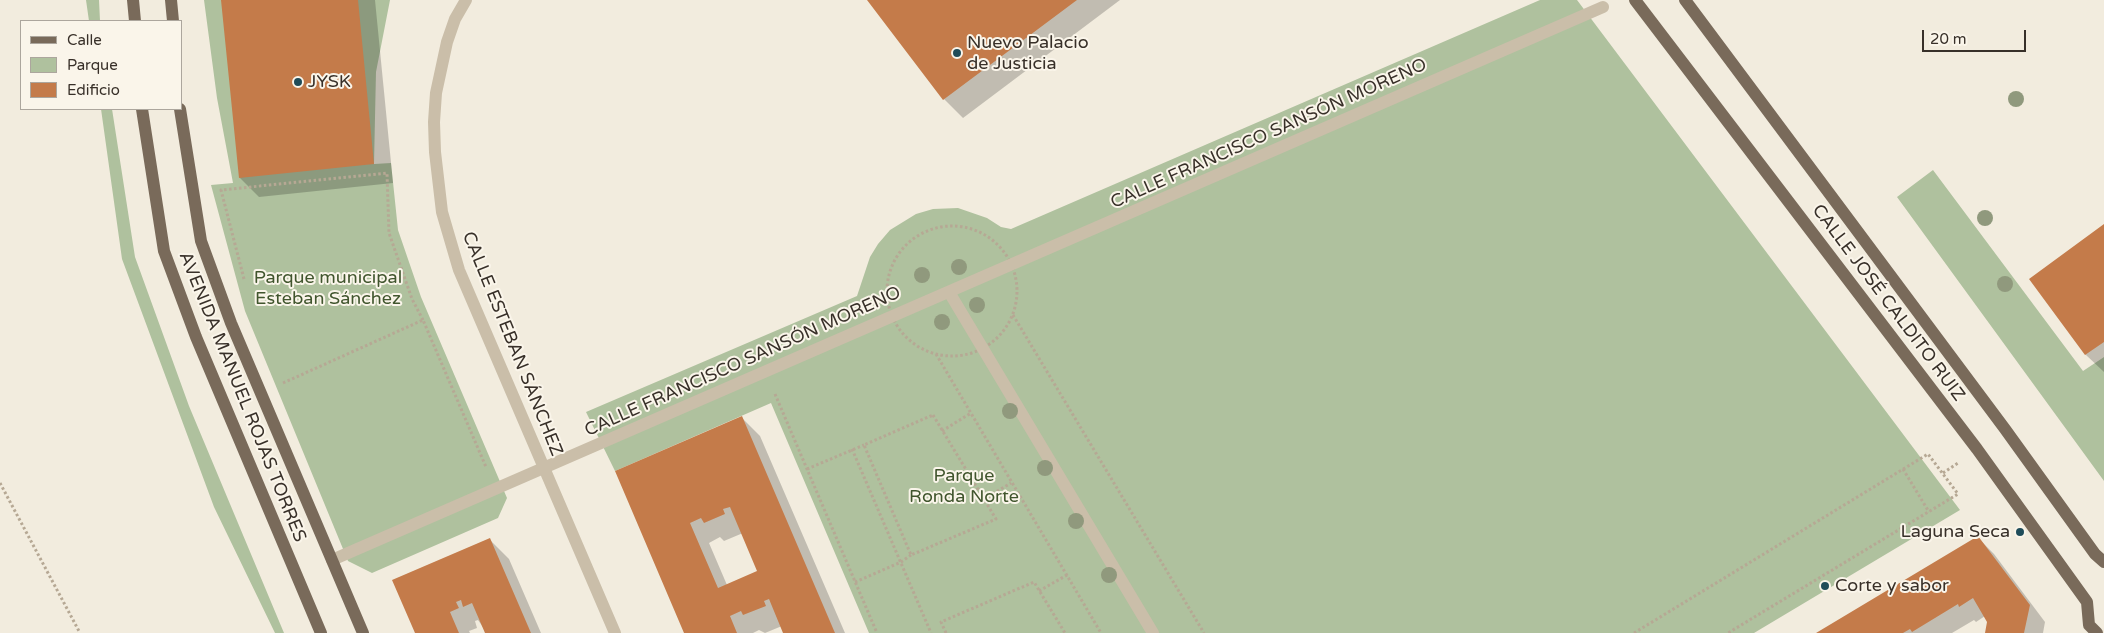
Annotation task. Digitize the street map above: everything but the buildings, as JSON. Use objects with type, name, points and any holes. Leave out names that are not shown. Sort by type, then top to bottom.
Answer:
[{"type":"main road","points":[[133,0],[135,20]]},
{"type":"main road","points":[[172,0],[173,20]]},
{"type":"main road","name":"CALLE JOSÉ CALDITO RUIZ","points":[[1635,0],[1977,449],[2087,602],[2089,625],[2098,633]]},
{"type":"main road","name":"CALLE JOSÉ CALDITO RUIZ","points":[[1685,0],[2005,429],[2095,554],[2104,562]]},
{"type":"main road","name":"AVENIDA MANUEL ROJAS TORRES","points":[[142,110],[164,251],[196,337],[321,633]]},
{"type":"main road","name":"AVENIDA MANUEL ROJAS TORRES","points":[[180,110],[201,241],[232,323],[363,633]]},
{"type":"street","name":"CALLE ESTEBAN SÁNCHEZ","points":[[466,0],[455,19],[447,42],[436,93],[434,122],[435,152],[442,212],[459,270],[615,633]]},
{"type":"street","name":"CALLE FRANCISCO SANSÓN MORENO","points":[[332,560],[1603,7]]},
{"type":"street","points":[[948,292],[1153,633]]},
{"type":"path","points":[[245,284],[221,190],[387,173],[390,233],[412,299],[423,320],[487,470]]},
{"type":"path","points":[[1013,314],[1204,633]]},
{"type":"path","points":[[277,378],[280,384],[423,320]]},
{"type":"path","points":[[936,354],[1102,633]]},
{"type":"path","points":[[775,393],[877,633]]},
{"type":"path","points":[[942,431],[971,413]]},
{"type":"path","points":[[807,469],[933,415],[996,519],[911,555],[901,562],[855,582]]},
{"type":"path","points":[[864,445],[911,555]]},
{"type":"path","points":[[852,449],[931,633]]},
{"type":"path","points":[[1634,633],[1928,454],[1958,494],[1728,633]]},
{"type":"path","points":[[1903,469],[1930,512]]},
{"type":"path","points":[[984,499],[1012,482]]},
{"type":"path","points":[[0,483],[80,633]]},
{"type":"path","points":[[1039,591],[1067,575]]},
{"type":"path","points":[[946,633],[941,622],[1034,582],[1065,633]]},
{"type":"green space","points":[[86,0],[99,0],[100,20],[89,20]]},
{"type":"green space","name":"Parque municipal Esteban Sánchez","points":[[204,0],[390,0],[376,72],[374,164],[391,163],[398,230],[421,297],[507,498],[498,518],[372,573],[348,561],[245,311],[211,185],[233,183],[217,98]]},
{"type":"green space","name":"Parque Ronda Norte","points":[[1540,0],[1577,0],[1960,510],[1754,633],[869,633],[771,403],[615,471],[586,412],[857,296],[870,257],[878,244],[890,230],[916,214],[933,209],[958,208],[987,218],[1001,227],[1011,229]]},
{"type":"green space","points":[[101,110],[112,110],[135,257],[189,406],[284,633],[275,633],[214,507],[122,259]]},
{"type":"green space","points":[[1933,170],[2083,371],[2104,357],[2104,481],[1897,197]]},
{"type":"place","name":"Nuevo Palacio de Justicia","points":[[957,53]]},
{"type":"place","name":"JYSK","points":[[298,82]]},
{"type":"place","name":"Laguna Seca","points":[[2020,532]]},
{"type":"place","name":"Corte y sabor","points":[[1825,586]]}]
